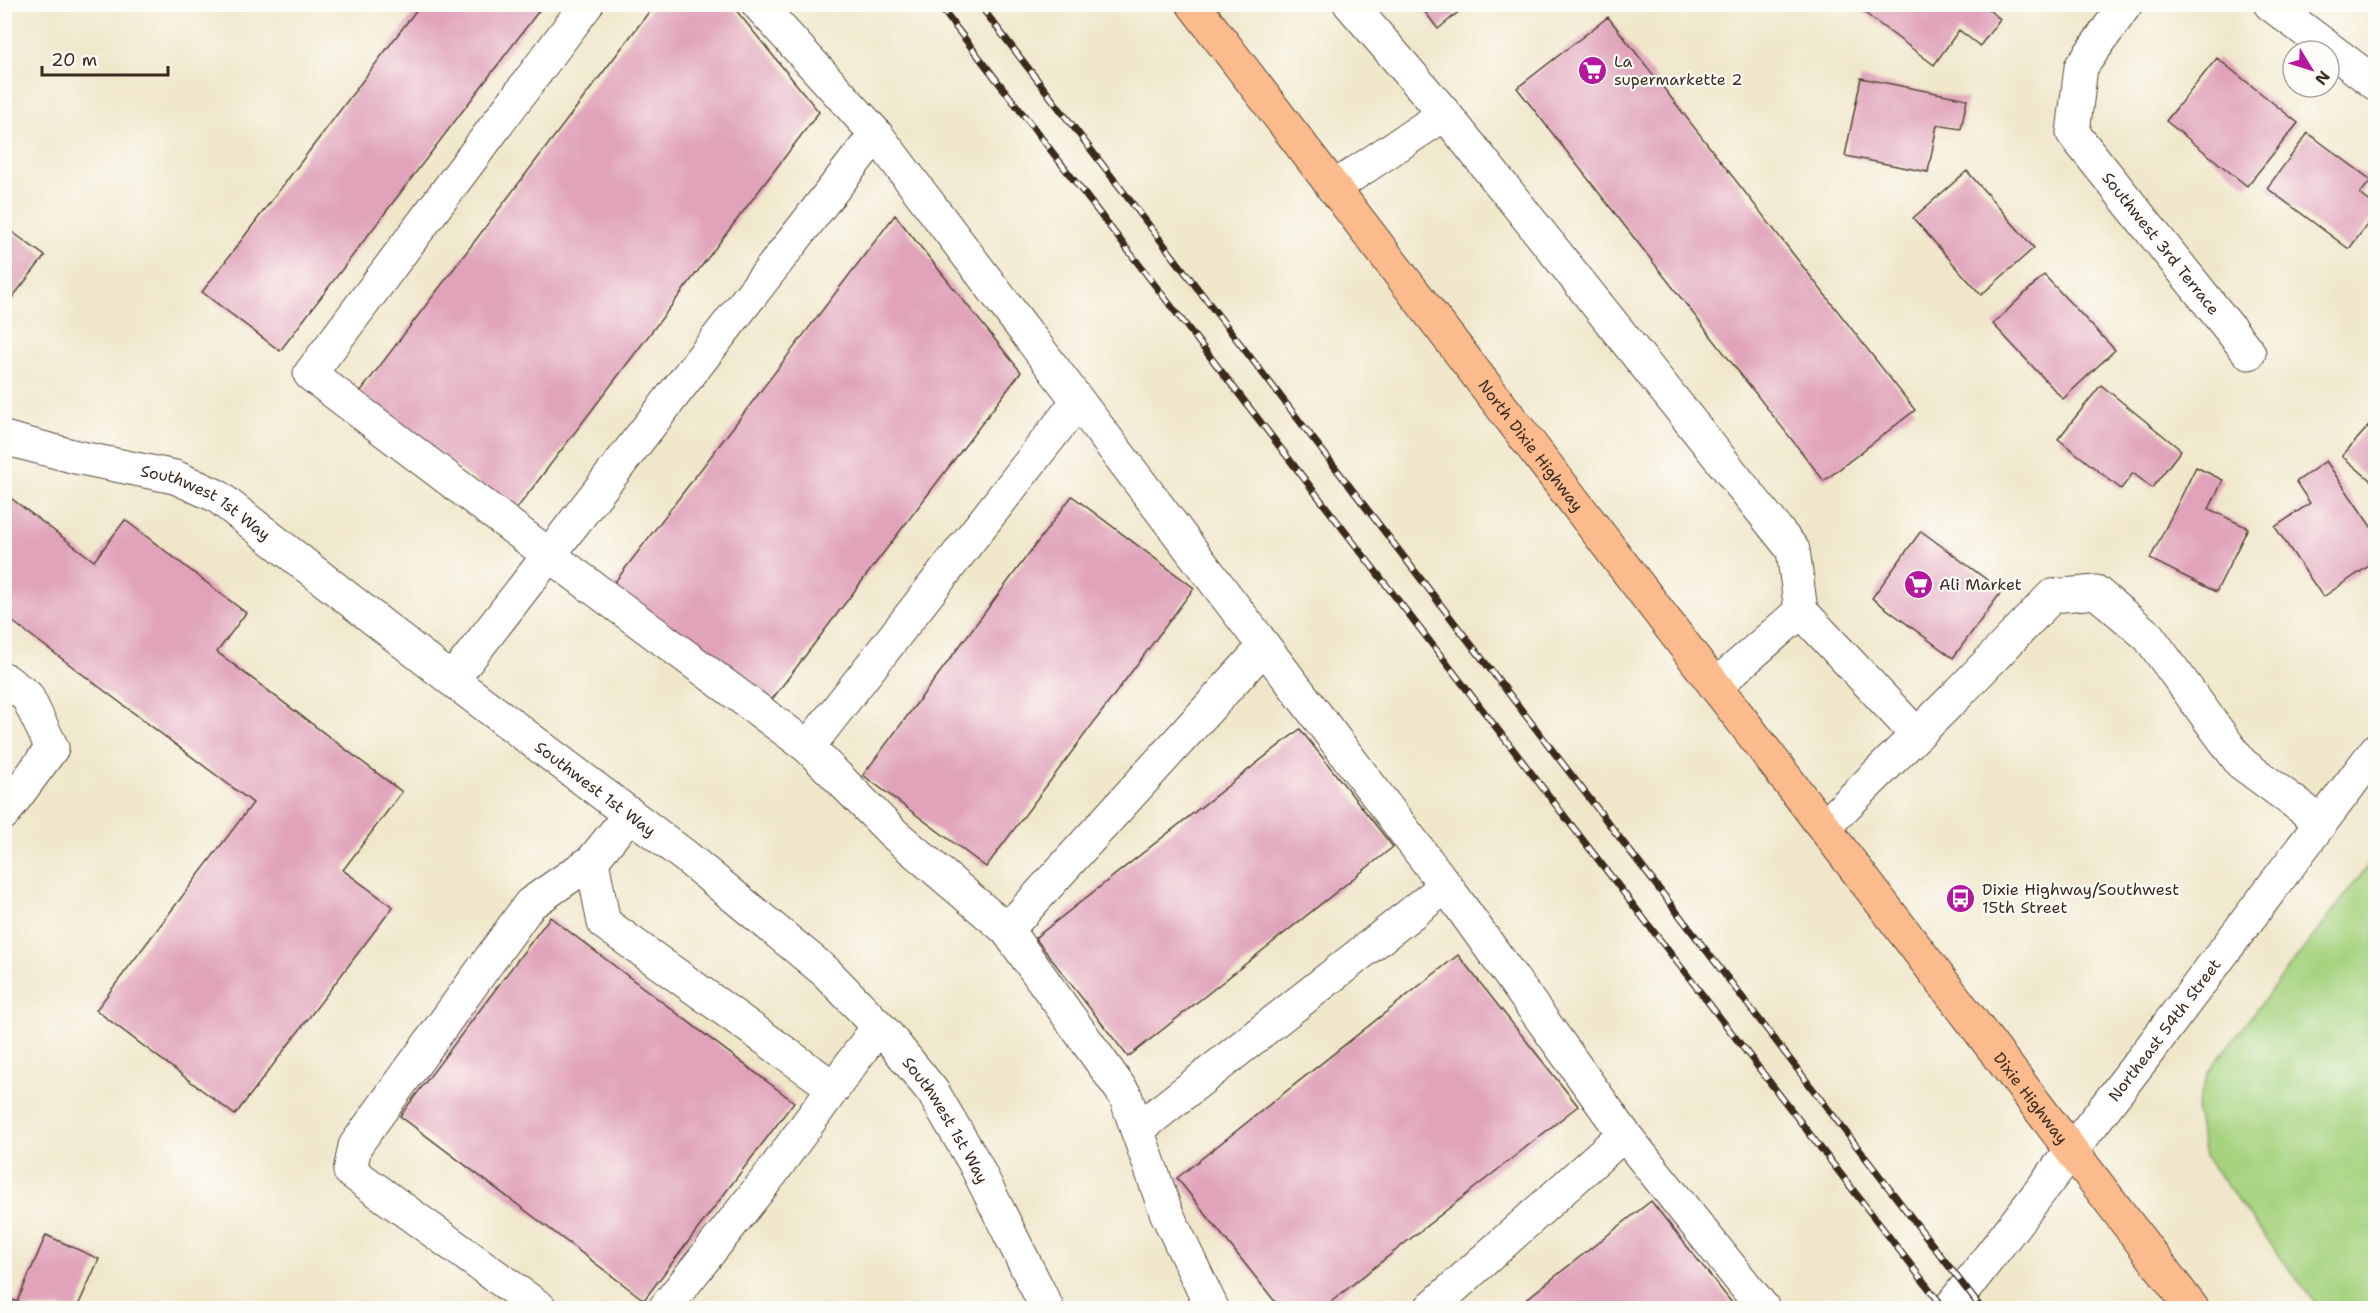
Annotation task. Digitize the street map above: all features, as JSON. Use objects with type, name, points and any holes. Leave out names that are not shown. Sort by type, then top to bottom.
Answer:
[{"type":"main road","name":"North Dixie Highway","points":[[1193,4],[1870,888]]},
{"type":"main road","name":"Dixie Highway","points":[[1870,888],[2192,1308]]},
{"type":"street","points":[[587,4],[310,374],[808,747],[893,833],[1007,930],[1125,1095],[1166,1212],[1212,1308]]},
{"type":"street","points":[[758,4],[876,134],[1446,886],[1624,1134],[1763,1308]]},
{"type":"street","points":[[1350,4],[1445,114],[1793,550],[1801,611],[1917,735]]},
{"type":"street","name":"Southwest 3rd Terrace","points":[[2126,4],[2080,67],[2073,133],[2249,353]]},
{"type":"street","points":[[2270,4],[2376,84]]},
{"type":"street","points":[[1333,188],[1445,114]]},
{"type":"street","points":[[452,680],[876,134]]},
{"type":"street","points":[[808,747],[1078,400]]},
{"type":"street","name":"Southwest 1st Way","points":[[4,438],[76,457],[175,477],[218,496],[452,680],[685,856],[826,972],[878,1027],[933,1092],[974,1162],[1047,1308]]},
{"type":"street","points":[[1824,827],[2052,596],[2096,592],[2149,637],[2241,763],[2321,822]]},
{"type":"street","points":[[1715,686],[1801,611]]},
{"type":"street","points":[[1007,930],[1264,647]]},
{"type":"street","points":[[4,679],[27,696],[52,748],[4,813]]},
{"type":"street","name":"Northeast 54th Street","points":[[1950,1308],[2376,750]]},
{"type":"street","points":[[540,1308],[350,1171],[355,1146],[530,904],[592,861],[630,814]]},
{"type":"street","points":[[592,861],[604,923],[834,1088]]},
{"type":"street","points":[[1137,1130],[1446,886]]},
{"type":"street","points":[[665,1308],[771,1174],[878,1027]]},
{"type":"street","points":[[1431,1308],[1624,1134]]},
{"type":"green space","points":[[2375,857],[2375,1308],[2319,1308],[2205,1157],[2196,1110],[2208,1072]]},
{"type":"building","points":[[421,4],[544,4],[280,351],[202,292]]},
{"type":"building","points":[[655,4],[731,4],[819,112],[515,511],[360,392]]},
{"type":"building","points":[[1419,4],[1468,4],[1438,29]]},
{"type":"building","points":[[1868,4],[1981,4],[2000,19],[1980,46],[1959,30],[1934,65],[1862,11]]},
{"type":"building","points":[[1608,17],[1915,410],[1824,481],[1517,88]]},
{"type":"building","points":[[2217,58],[2298,123],[2247,186],[2166,121]]},
{"type":"building","points":[[1861,78],[1967,99],[1961,129],[1937,125],[1928,172],[1845,156]]},
{"type":"building","points":[[2308,133],[2371,180],[2360,194],[2376,206],[2376,213],[2349,249],[2267,188]]},
{"type":"building","points":[[1967,171],[2034,248],[1981,295],[1913,218]]},
{"type":"building","points":[[895,215],[1021,372],[767,706],[611,587]]},
{"type":"building","points":[[4,226],[45,256],[4,308]]},
{"type":"building","points":[[2044,275],[2115,350],[2063,399],[1993,324]]},
{"type":"building","points":[[2101,385],[2181,450],[2152,488],[2133,473],[2121,489],[2058,439]]},
{"type":"building","points":[[2376,418],[2376,485],[2342,456]]},
{"type":"building","points":[[2326,461],[2376,534],[2376,561],[2323,597],[2275,527],[2310,503],[2296,482]]},
{"type":"building","points":[[2196,467],[2223,480],[2209,509],[2248,528],[2216,592],[2150,559]]},
{"type":"building","points":[[4,493],[94,561],[125,520],[246,613],[217,652],[402,792],[343,870],[393,907],[235,1115],[96,1010],[253,803],[4,615]]},
{"type":"building","points":[[1072,496],[1194,588],[986,867],[863,775]]},
{"type":"building","points":[[1921,531],[2002,591],[1953,658],[1872,598]]},
{"type":"building","points":[[1300,729],[1393,847],[1128,1057],[1035,938]]},
{"type":"building","points":[[550,917],[794,1102],[644,1300],[400,1116]]},
{"type":"building","points":[[1458,955],[1578,1106],[1323,1308],[1280,1308],[1177,1178]]},
{"type":"building","points":[[1651,1201],[1736,1308],[1515,1308]]},
{"type":"building","points":[[46,1235],[99,1259],[77,1308],[4,1308],[4,1296],[17,1302]]},
{"type":"railway","points":[[938,4],[1944,1308]]},
{"type":"railway","points":[[979,4],[1981,1308]]},
{"type":"place","name":"La supermarkette 2","points":[[1593,70]]},
{"type":"place","name":"Ali Market","points":[[1918,584]]},
{"type":"place","name":"Dixie Highway/Southwest 15th Street","points":[[1961,898]]}]
